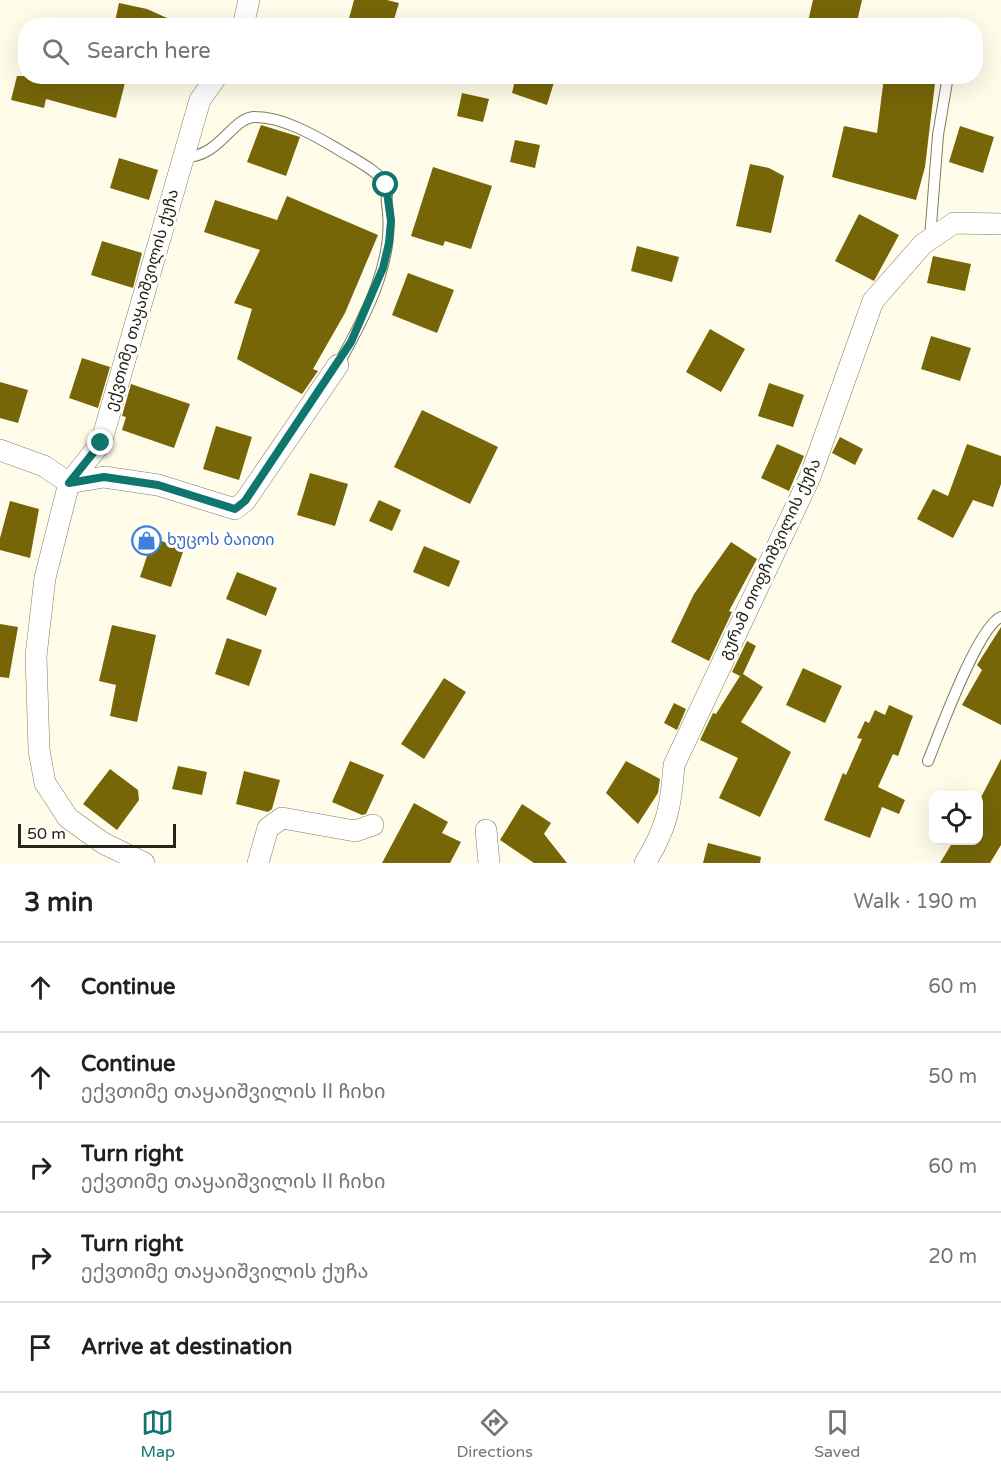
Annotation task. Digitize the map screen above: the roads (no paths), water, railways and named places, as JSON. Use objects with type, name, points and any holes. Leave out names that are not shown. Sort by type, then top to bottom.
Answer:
[{"type":"street","points":[[245,18],[249,0]]},
{"type":"street","name":"ექვთიმე თაყაიშვილის ქუჩა","points":[[144,863],[103,843],[68,818],[45,783],[39,750],[36,656],[45,578],[69,483],[101,443],[200,100],[211,84]]},
{"type":"street","name":"გურამ თოფჩიშვილის ქუჩა","points":[[645,863],[656,844],[670,808],[674,765],[810,477],[873,301],[930,239],[954,223],[1001,224]]},
{"type":"street","points":[[0,450],[44,466],[69,483],[104,477],[158,485],[235,509],[245,501],[338,365]]},
{"type":"street","points":[[258,863],[268,828],[282,819],[355,831],[373,825]]},
{"type":"street","points":[[486,830],[489,863]]},
{"type":"lane","points":[[930,239],[938,135],[947,84]]},
{"type":"lane","points":[[184,157],[196,157],[214,148],[237,125],[254,116],[269,119],[319,138],[372,170],[386,185],[391,221],[383,268],[351,342],[338,365]]},
{"type":"lane","points":[[928,761],[988,627],[1001,617]]},
{"type":"place","name":"ხუცოს ბაითი","points":[[146,540]]}]
